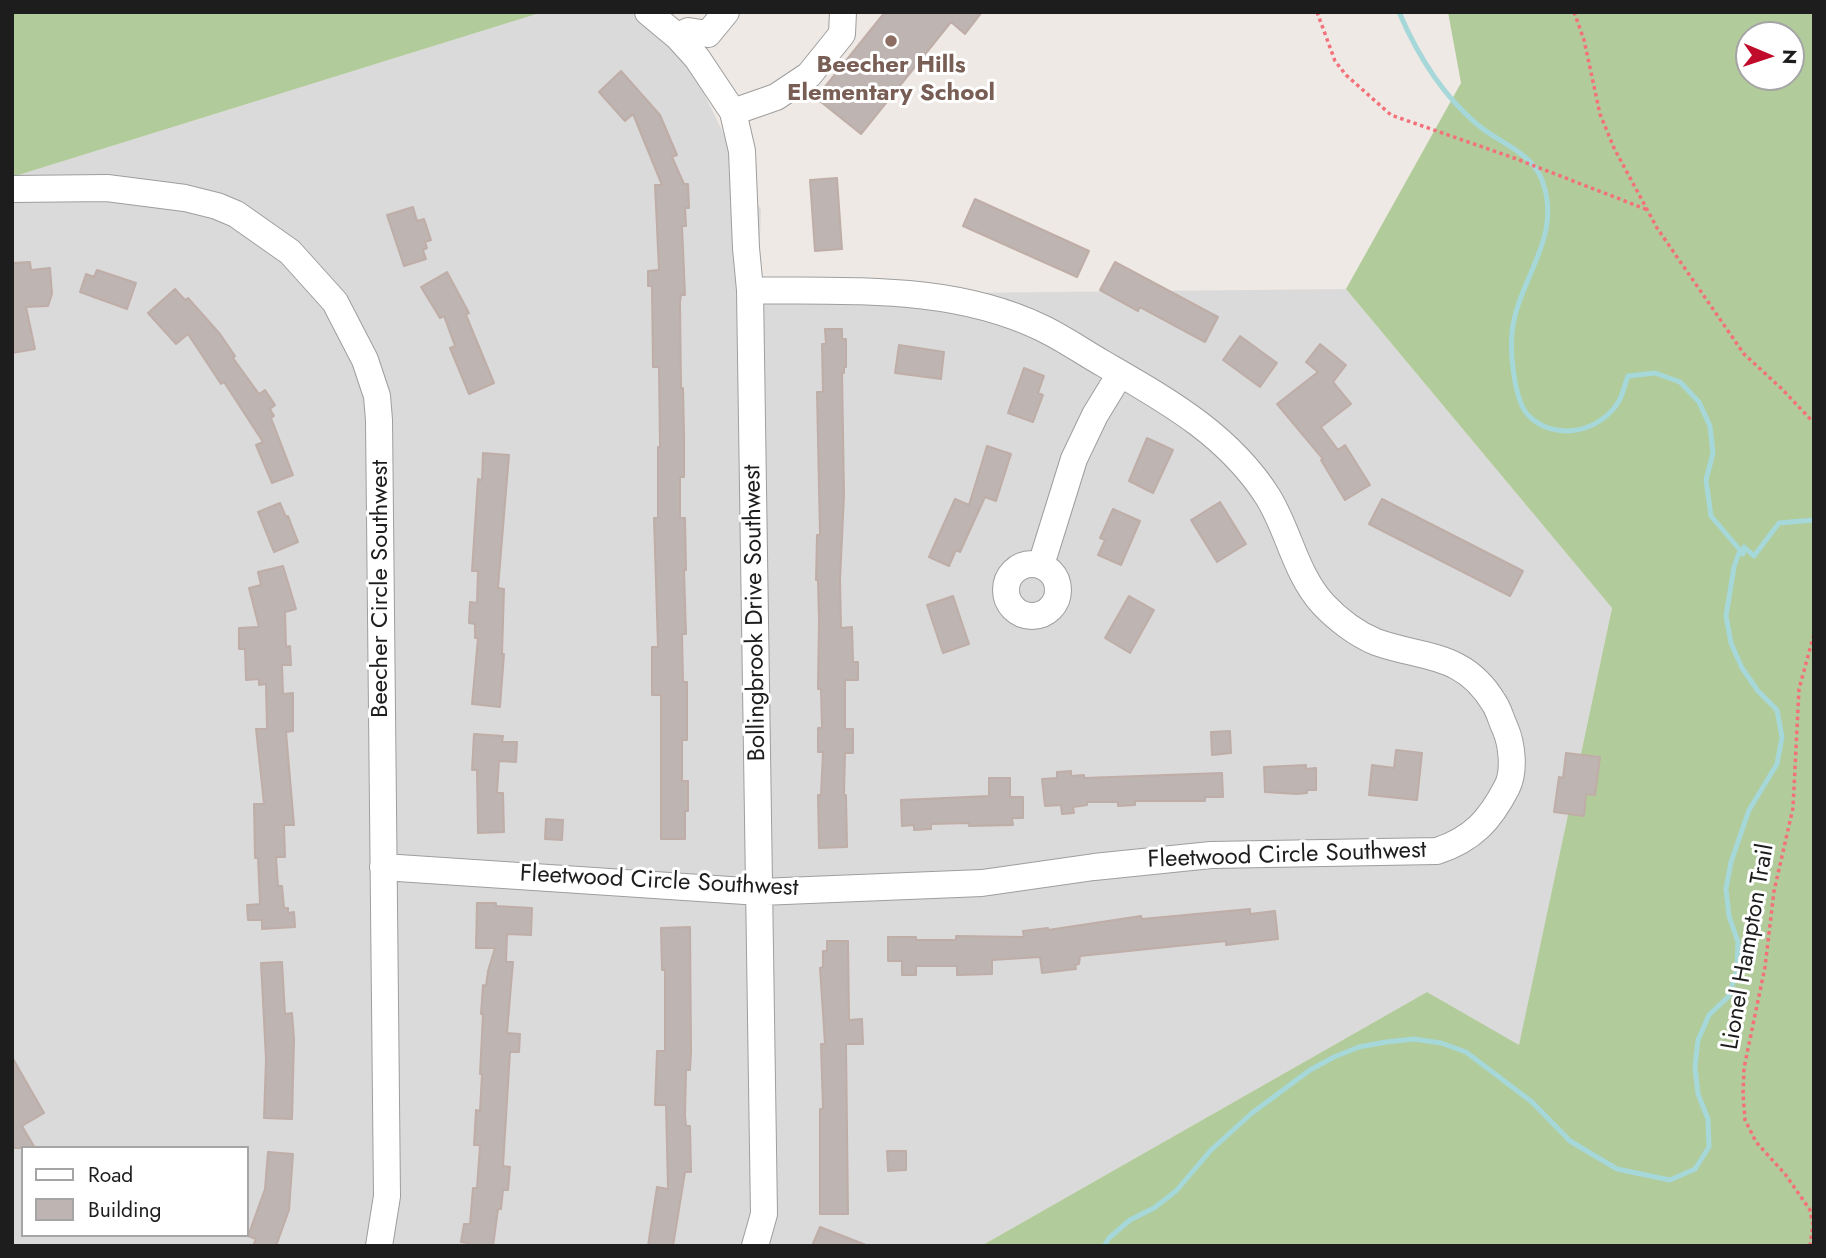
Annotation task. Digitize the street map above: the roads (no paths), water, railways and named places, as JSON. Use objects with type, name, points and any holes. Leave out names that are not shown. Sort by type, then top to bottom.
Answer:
[{"type":"street","name":"Bollingbrook Drive Southwest","points":[[648,12],[687,27],[697,58],[733,112],[742,151],[750,290],[764,1214],[755,1246]]},
{"type":"street","points":[[687,27],[708,34],[726,12]]},
{"type":"street","points":[[733,112],[776,97],[809,75],[842,34],[843,12]]},
{"type":"street","name":"Beecher Circle Southwest","points":[[12,189],[107,188],[186,198],[236,214],[290,251],[335,302],[365,360],[377,396],[379,419],[387,1196],[380,1246]]},
{"type":"street","name":"Fleetwood Circle Southwest","points":[[383,867],[760,892],[982,883],[1094,867],[1211,855],[1437,851],[1452,846],[1476,830],[1493,814],[1511,780],[1510,741],[1494,703],[1478,682],[1458,667],[1438,657],[1376,641],[1342,622],[1322,603],[1304,577],[1269,499],[1244,463],[1206,427],[1121,373],[1041,328],[967,301],[915,294],[750,290]]},
{"type":"street","points":[[1041,565],[1074,458],[1095,415],[1121,373]]},
{"type":"waterway","points":[[1399,12],[1423,59],[1453,101],[1478,125],[1530,162],[1542,180],[1547,201],[1544,239],[1522,293],[1512,332],[1514,375],[1523,408],[1528,415],[1551,429],[1576,430],[1589,427],[1611,412],[1620,398],[1628,376],[1655,373],[1680,382],[1699,402],[1710,426],[1713,453],[1706,480],[1711,516],[1740,550]]},
{"type":"waterway","points":[[1740,550],[1743,554],[1744,547],[1754,556],[1779,523],[1814,520]]},
{"type":"waterway","points":[[1104,1246],[1109,1238],[1130,1220],[1154,1208],[1176,1191],[1211,1150],[1252,1113],[1310,1070],[1359,1047],[1386,1042],[1414,1039],[1441,1043],[1466,1052],[1532,1102],[1570,1141],[1617,1169],[1670,1180],[1695,1169],[1709,1147],[1708,1119],[1698,1094],[1695,1067],[1698,1040],[1709,1015],[1729,996],[1737,969],[1738,942],[1729,916],[1726,889],[1731,862],[1749,810],[1777,764],[1782,737],[1777,710],[1758,691],[1742,668],[1731,643],[1726,616],[1734,567],[1740,550]]},
{"type":"place","name":"Beecher Hills Elementary School","points":[[891,41]]}]
